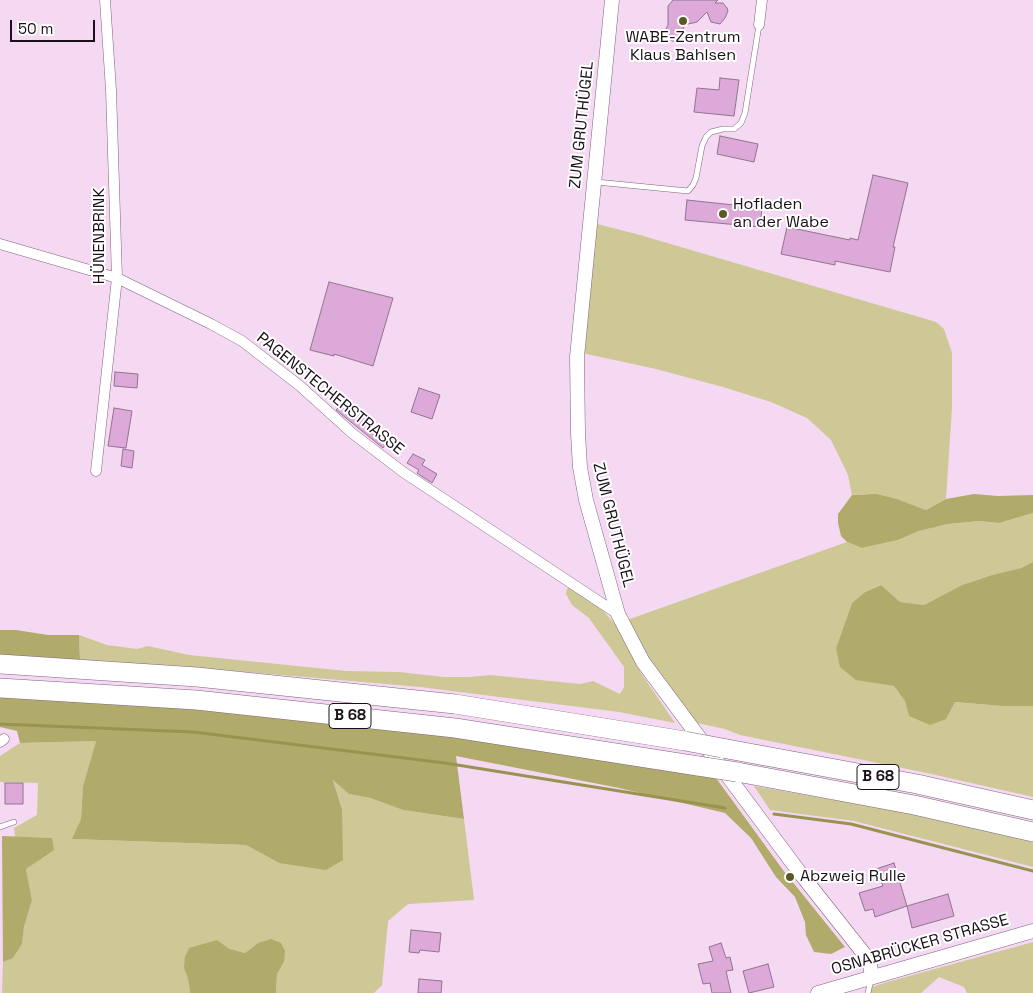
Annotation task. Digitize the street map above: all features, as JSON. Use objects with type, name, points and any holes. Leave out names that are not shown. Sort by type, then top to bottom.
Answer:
[{"type":"highway","name":"B 68","points":[[0,664],[197,677],[445,703],[684,741],[916,784],[1033,810]]},
{"type":"highway","name":"B 68","points":[[0,688],[196,700],[445,727],[737,772],[914,805],[1033,832]]},
{"type":"street","name":"HÜNENBRINK","points":[[96,471],[117,278],[106,0]]},
{"type":"street","name":"ZUM GRUTHÜGEL","points":[[612,0],[577,357],[580,466],[586,500],[618,614],[643,662],[794,865],[869,960],[872,976]]},
{"type":"street","points":[[759,25],[762,0]]},
{"type":"street","name":"PAGENSTECHERSTRASSE","points":[[0,244],[117,278],[242,341],[285,374],[352,433],[403,472],[618,614]]},
{"type":"street","name":"OSNABRÜCKER STRASSE","points":[[818,993],[1033,931]]},
{"type":"lane","points":[[593,182],[688,191],[696,178],[702,146],[706,137],[717,130],[734,129],[741,122],[745,113],[759,25]]},
{"type":"lane","points":[[0,827],[14,822]]},
{"type":"lane","points":[[868,993],[872,976]]},
{"type":"shaded area","points":[[593,223],[640,235],[936,322],[944,329],[952,353],[952,408],[946,499],[926,510],[897,499],[865,494],[852,495],[848,475],[831,440],[807,418],[771,402],[723,387],[656,369],[582,353]]},
{"type":"shaded area","points":[[876,494],[897,499],[926,510],[946,499],[974,494],[998,496],[1033,495],[1033,513],[999,523],[979,521],[948,524],[919,531],[898,540],[862,548],[847,542],[841,536],[838,514],[852,495]]},
{"type":"shaded area","points":[[1033,513],[1033,562],[1021,568],[962,585],[924,605],[900,602],[880,585],[865,592],[852,603],[836,648],[878,683],[894,686],[905,701],[909,716],[946,719],[955,702],[1002,706],[1033,706],[1033,797],[927,773],[740,735],[725,729],[692,722],[646,657],[627,620],[847,542],[862,548],[898,540],[919,531],[948,524],[979,521],[999,523]]},
{"type":"shaded area","points":[[1033,562],[1033,706],[1002,706],[955,702],[946,719],[930,725],[909,716],[905,701],[894,686],[856,680],[840,667],[836,648],[852,603],[865,592],[881,585],[900,602],[924,605],[962,585],[1021,568]]},
{"type":"shaded area","points":[[570,586],[597,604],[615,624],[641,673],[675,723],[619,712],[420,687],[80,660],[79,635],[107,645],[137,649],[148,646],[189,655],[346,671],[399,672],[444,677],[490,675],[580,684],[593,681],[620,694],[624,687],[624,667],[589,618],[572,605],[566,594]]},
{"type":"shaded area","points":[[0,630],[16,630],[48,635],[79,635],[80,660],[0,657]]},
{"type":"shaded area","points":[[0,696],[155,705],[452,737],[588,756],[716,778],[783,870],[845,947],[831,954],[814,952],[806,935],[805,922],[795,897],[776,877],[751,838],[725,813],[619,788],[456,756],[464,819],[403,810],[370,798],[349,794],[333,780],[342,809],[343,860],[326,870],[279,863],[246,845],[72,839],[81,819],[83,786],[96,741],[20,743],[17,731],[0,727]]},
{"type":"shaded area","points":[[96,741],[83,786],[81,819],[73,839],[246,845],[279,863],[342,809],[333,779],[349,794],[370,798],[403,810],[464,819],[474,900],[408,904],[388,921],[382,985],[374,993],[276,993],[277,974],[284,962],[258,943],[245,953],[230,949],[217,940],[184,968],[190,993],[2,993],[3,962],[13,958],[22,944],[24,927],[32,900],[26,869],[34,863],[52,838],[15,837],[14,828],[37,815],[38,783],[0,782],[0,756],[20,743]]},
{"type":"shaded area","points":[[754,786],[920,815],[1033,842],[1033,867],[854,821],[770,810]]},
{"type":"shaded area","points":[[2,836],[52,838],[54,850],[26,869],[32,900],[24,927],[22,944],[13,958],[3,962]]},
{"type":"shaded area","points":[[271,939],[281,943],[285,951],[284,962],[277,974],[276,993],[190,993],[184,968],[185,957],[189,948],[217,940],[230,949],[245,953],[258,943]]},
{"type":"shaded area","points":[[1033,942],[1033,993],[967,993],[964,987],[939,977],[921,993],[868,993],[869,988],[884,983]]},
{"type":"building","name":"WABE-Zentrum Klaus Bahlsen","points":[[673,0],[718,0],[715,3],[723,3],[728,11],[720,24],[711,22],[707,12],[697,22],[684,25],[681,37],[677,41],[672,41],[668,38],[666,29],[668,25],[668,6]]},
{"type":"building","points":[[720,78],[739,80],[734,116],[694,112],[697,88],[719,90]]},
{"type":"building","points":[[720,136],[758,144],[754,162],[717,154]]},
{"type":"building","points":[[873,175],[908,183],[893,247],[895,247],[890,272],[835,261],[835,265],[781,254],[787,227],[858,240]]},
{"type":"building","name":"Hofladen an der Wabe","points":[[687,200],[762,208],[760,227],[685,220]]},
{"type":"building","points":[[329,282],[393,298],[373,366],[334,354],[334,356],[310,350]]},
{"type":"building","points":[[115,372],[138,374],[137,388],[114,386]]},
{"type":"building","points":[[419,388],[440,395],[432,419],[411,412]]},
{"type":"building","points":[[346,399],[367,418],[364,421],[388,441],[383,448],[336,410]]},
{"type":"building","points":[[114,408],[132,411],[126,448],[108,446]]},
{"type":"building","points":[[123,449],[134,451],[132,468],[121,466]]},
{"type":"building","points":[[413,454],[425,460],[422,465],[437,474],[432,483],[417,473],[419,470],[407,463]]},
{"type":"building","points":[[5,783],[23,783],[23,804],[5,804]]},
{"type":"building","points":[[894,863],[907,906],[875,917],[873,909],[865,911],[859,893],[883,886],[876,869]]},
{"type":"building","points":[[948,894],[954,916],[912,928],[907,906]]},
{"type":"building","points":[[411,930],[441,933],[439,952],[420,950],[419,953],[409,952]]},
{"type":"building","points":[[721,943],[726,958],[730,957],[733,970],[726,971],[731,993],[712,993],[710,983],[703,984],[698,964],[713,961],[709,947]]},
{"type":"building","points":[[768,964],[774,987],[749,993],[743,971]]},
{"type":"building","points":[[419,979],[442,981],[441,993],[418,993]]},
{"type":"waterway","points":[[0,724],[193,732],[445,763],[725,808]]},
{"type":"waterway","points":[[774,814],[851,824],[1033,871]]},
{"type":"place","name":"WABE-Zentrum Klaus Bahlsen","points":[[683,21]]},
{"type":"place","name":"Hofladen an der Wabe","points":[[723,214]]},
{"type":"place","name":"Abzweig Rulle","points":[[790,877]]}]
